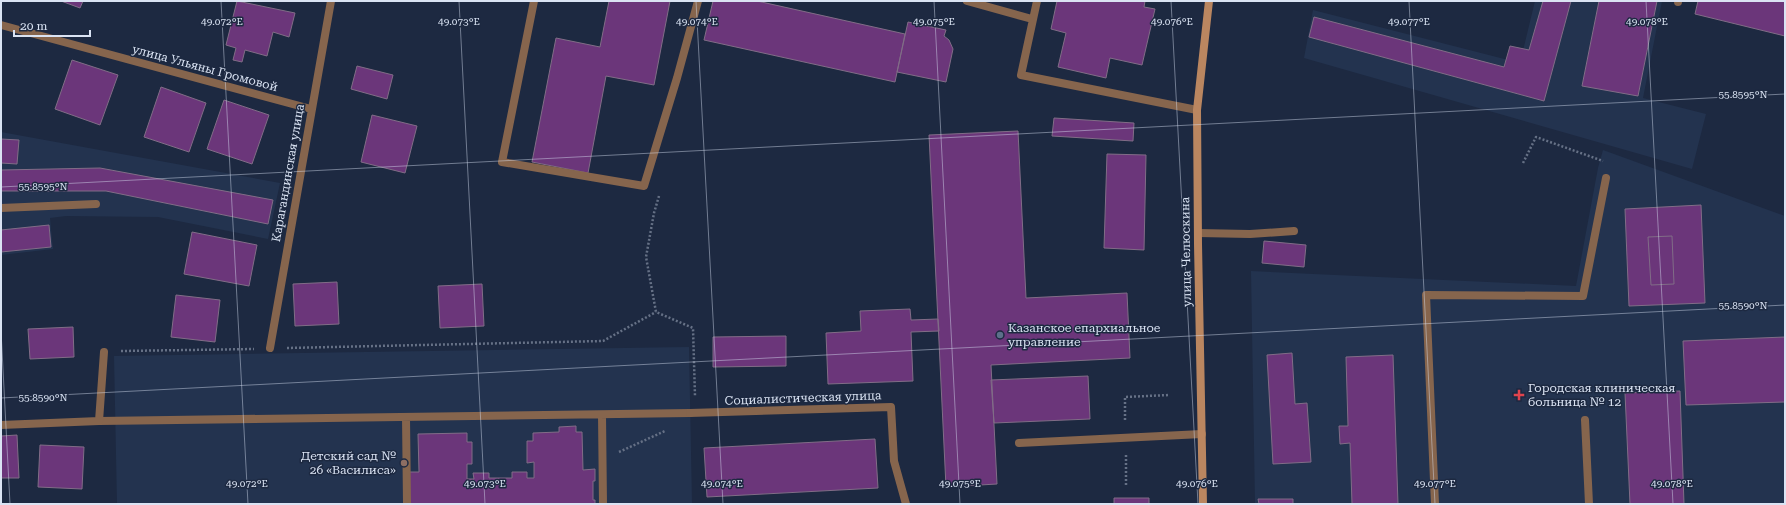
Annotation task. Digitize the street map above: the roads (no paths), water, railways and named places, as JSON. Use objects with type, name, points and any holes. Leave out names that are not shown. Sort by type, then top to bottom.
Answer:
[{"type":"main road","name":"улица Челюскина","points":[[1203,504],[1197,110],[1209,1]]},
{"type":"street","name":"Карагандинская улица","points":[[270,348],[331,1]]},
{"type":"street","points":[[534,1],[502,162],[644,186],[677,78],[698,1]]},
{"type":"street","points":[[967,1],[1032,19]]},
{"type":"street","points":[[1037,1],[1020,75],[1197,110]]},
{"type":"street","name":"улица Ульяны Громовой","points":[[1,25],[311,109]]},
{"type":"street","points":[[1435,504],[1426,295],[1583,296],[1606,178]]},
{"type":"street","points":[[1,208],[96,204]]},
{"type":"street","points":[[1198,233],[1250,234],[1294,231]]},
{"type":"street","points":[[99,422],[104,352]]},
{"type":"street","name":"Социалистическая улица","points":[[602,414],[891,408],[894,461],[906,504]]},
{"type":"street","points":[[1,425],[99,422],[602,414],[604,504]]},
{"type":"street","points":[[406,417],[407,504]]},
{"type":"street","points":[[1585,420],[1590,504]]},
{"type":"street","points":[[1019,443],[1202,434]]},
{"type":"place","name":"Казанское епархиальное управление","points":[[1000,335]]},
{"type":"place","name":"Городская клиническая больница № 12","points":[[1519,395]]},
{"type":"place","name":"Детский сад № 26 «Василиса»","points":[[404,463]]}]
